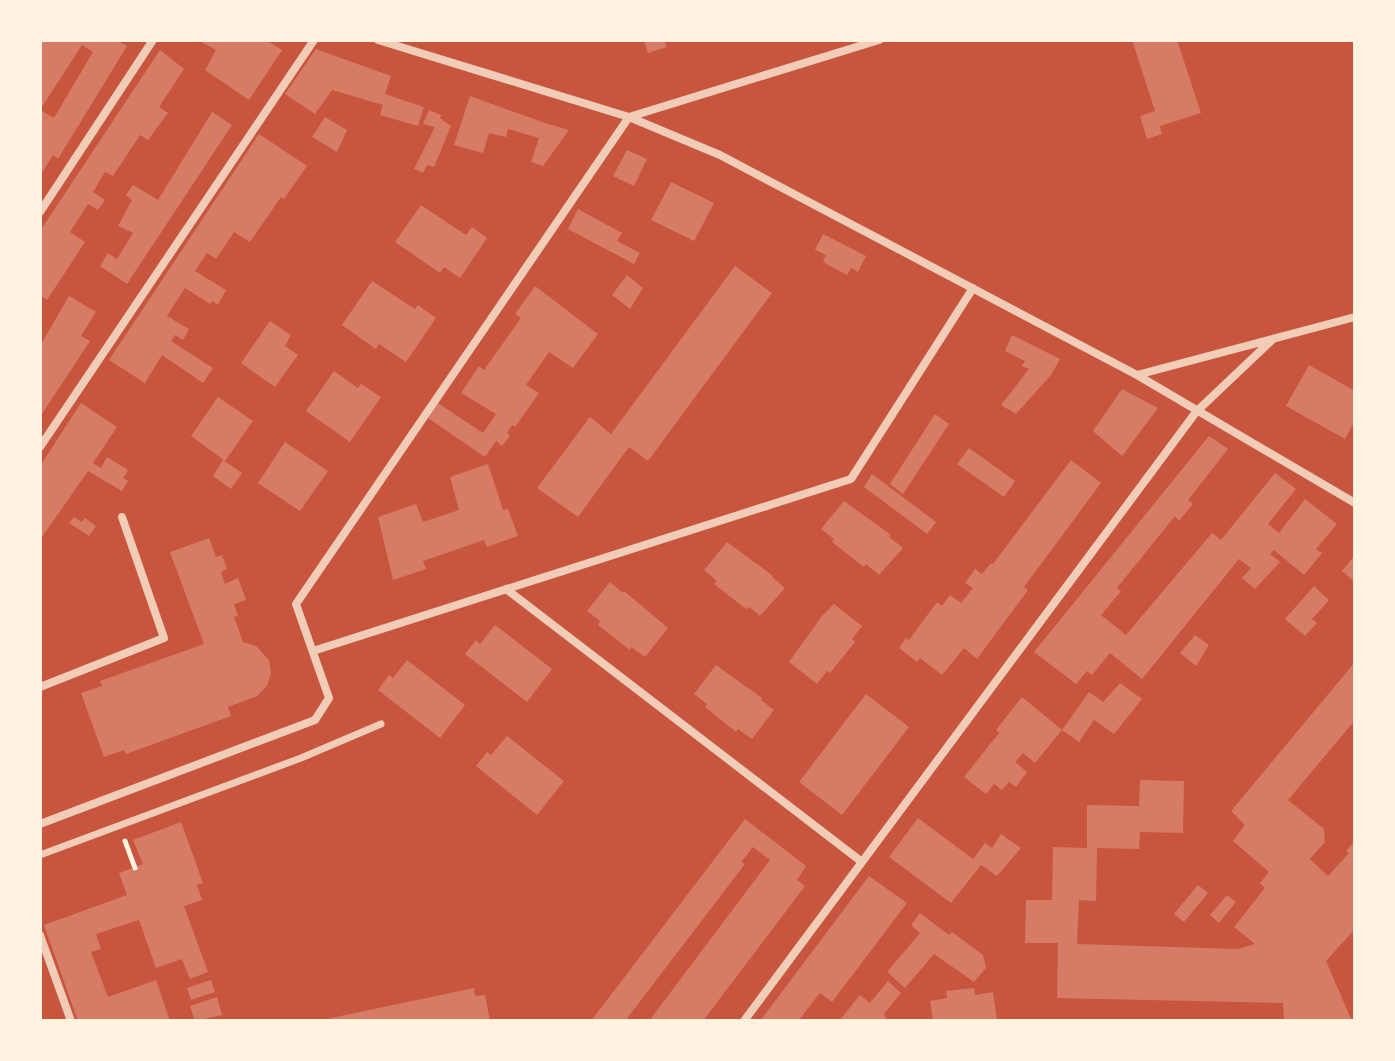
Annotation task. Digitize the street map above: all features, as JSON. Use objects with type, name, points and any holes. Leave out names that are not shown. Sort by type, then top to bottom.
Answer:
[{"type":"street","points":[[40,212],[153,40]]},
{"type":"street","points":[[40,447],[314,40]]},
{"type":"street","points":[[378,40],[629,117],[720,155],[1137,375],[1355,503]]},
{"type":"street","points":[[40,824],[315,720],[329,698],[296,604],[629,117],[879,40]]},
{"type":"street","points":[[313,651],[851,479],[973,288]]},
{"type":"street","points":[[1137,375],[1355,317]]},
{"type":"street","points":[[744,1021],[1196,412],[1272,340]]},
{"type":"street","points":[[40,687],[164,638],[122,517]]},
{"type":"street","points":[[506,589],[862,862]]},
{"type":"street","points":[[40,855],[301,758],[381,724]]},
{"type":"street","points":[[40,935],[71,1021]]},
{"type":"path","points":[[119,825],[135,868]]},
{"type":"building","points":[[40,40],[116,40],[127,46],[58,159],[53,155],[40,176]],"holes":[[[82,45],[93,52],[54,118],[40,110]]]},
{"type":"building","points":[[198,40],[266,40],[282,50],[249,100],[205,70],[216,50]]},
{"type":"building","points":[[644,40],[664,40],[667,47],[648,53]]},
{"type":"building","points":[[1132,40],[1177,40],[1201,113],[1160,126],[1162,134],[1147,139],[1140,116],[1155,111]]},
{"type":"building","points":[[316,49],[391,76],[385,94],[424,107],[418,126],[380,115],[383,105],[332,90],[315,114],[285,94]]},
{"type":"building","points":[[160,50],[184,69],[159,107],[168,113],[148,140],[140,135],[113,176],[105,172],[93,192],[105,200],[98,210],[88,204],[70,232],[85,242],[47,300],[40,295],[40,231]]},
{"type":"building","points":[[470,96],[569,130],[543,166],[531,162],[539,138],[508,129],[506,137],[489,133],[483,153],[454,145]]},
{"type":"building","points":[[429,110],[441,115],[440,118],[451,126],[434,167],[427,165],[423,173],[414,169],[435,127],[423,124]]},
{"type":"building","points":[[212,112],[232,125],[127,284],[100,266],[108,253],[117,259],[133,233],[118,226],[132,200],[126,195],[133,185],[158,200]]},
{"type":"building","points":[[325,117],[347,130],[337,152],[312,137]]},
{"type":"building","points":[[259,134],[307,166],[250,242],[234,232],[216,259],[207,253],[195,271],[226,290],[218,305],[212,301],[210,304],[185,288],[167,316],[189,329],[183,340],[175,335],[171,341],[213,368],[203,383],[162,355],[145,383],[109,360]]},
{"type":"building","points":[[627,150],[647,159],[634,186],[613,176]]},
{"type":"building","points":[[671,182],[714,203],[694,241],[651,220]]},
{"type":"building","points":[[421,205],[466,235],[472,227],[487,238],[460,278],[444,267],[440,273],[395,242]]},
{"type":"building","points":[[578,209],[622,233],[617,241],[640,253],[634,264],[568,229]]},
{"type":"building","points":[[823,234],[866,256],[858,272],[851,268],[847,275],[823,262],[826,255],[815,250]]},
{"type":"building","points":[[735,266],[772,293],[648,461],[629,447],[578,517],[537,488],[590,417],[611,434]]},
{"type":"building","points":[[627,275],[643,288],[630,309],[612,295]]},
{"type":"building","points":[[372,281],[415,309],[418,305],[436,318],[406,362],[379,344],[376,349],[342,325]]},
{"type":"building","points":[[535,286],[598,334],[573,368],[549,352],[526,385],[539,393],[515,427],[512,425],[507,433],[510,436],[502,446],[496,441],[485,457],[428,418],[438,403],[483,433],[496,414],[461,393],[479,366],[484,370],[521,318],[515,314]]},
{"type":"building","points":[[69,296],[96,312],[81,336],[90,341],[40,417],[40,346]]},
{"type":"building","points":[[270,321],[291,335],[285,346],[298,355],[275,387],[241,363]]},
{"type":"building","points":[[1012,335],[1060,359],[1051,375],[1016,414],[1001,405],[1029,369],[1022,366],[1025,361],[1005,351]]},
{"type":"building","points":[[1309,365],[1355,391],[1355,421],[1345,439],[1286,406]]},
{"type":"building","points":[[334,371],[358,388],[361,384],[381,397],[350,442],[306,411]]},
{"type":"building","points":[[1122,389],[1158,408],[1122,456],[1093,431]]},
{"type":"building","points":[[218,397],[253,421],[225,461],[191,436]]},
{"type":"building","points":[[81,403],[117,427],[93,463],[101,468],[107,457],[128,470],[123,478],[128,481],[122,491],[88,471],[40,540],[40,466]]},
{"type":"building","points":[[935,414],[949,424],[903,494],[890,484]]},
{"type":"building","points":[[1209,436],[1228,449],[1188,500],[1193,504],[1179,521],[1175,516],[1117,588],[1121,591],[1101,615],[1126,635],[1212,533],[1221,540],[1275,473],[1296,489],[1268,524],[1279,533],[1305,499],[1337,524],[1316,549],[1322,553],[1304,575],[1274,550],[1270,554],[1280,562],[1255,589],[1242,578],[1251,568],[1239,559],[1142,679],[1110,653],[1092,675],[1087,671],[1076,684],[1034,652]]},
{"type":"building","points":[[285,442],[328,471],[300,511],[258,483]]},
{"type":"building","points":[[969,448],[1015,481],[1004,497],[957,464]]},
{"type":"building","points":[[223,460],[242,473],[231,489],[213,476]]},
{"type":"building","points":[[1071,460],[1101,483],[1024,587],[1028,590],[977,659],[964,648],[942,675],[920,658],[917,662],[899,648],[906,638],[909,640],[937,602],[942,606],[950,595],[961,603],[973,588],[965,583],[975,569],[982,574],[993,564]]},
{"type":"building","points":[[488,464],[503,510],[508,509],[518,536],[487,547],[484,540],[423,561],[426,569],[393,580],[378,517],[416,504],[423,522],[459,510],[450,477]]},
{"type":"building","points":[[872,474],[936,522],[927,534],[864,487]]},
{"type":"building","points":[[844,501],[891,535],[889,537],[903,548],[879,575],[832,542],[834,539],[821,529]]},
{"type":"building","points":[[74,517],[82,522],[85,518],[96,526],[89,536],[69,523]]},
{"type":"building","points":[[209,538],[216,557],[222,555],[227,569],[221,572],[225,584],[238,578],[246,600],[234,604],[238,616],[234,617],[243,642],[256,646],[269,660],[271,674],[267,686],[257,696],[228,707],[231,716],[126,754],[124,750],[104,757],[81,693],[102,686],[100,681],[204,644],[170,552]]},
{"type":"building","points":[[727,542],[785,588],[760,616],[714,584],[717,581],[704,570]]},
{"type":"building","points":[[1355,555],[1355,582],[1342,571]]},
{"type":"building","points":[[610,582],[668,628],[645,657],[631,647],[630,650],[598,625],[600,621],[587,611]]},
{"type":"building","points":[[1314,586],[1329,600],[1312,619],[1317,623],[1305,636],[1285,619]]},
{"type":"building","points":[[834,604],[862,626],[852,639],[855,642],[817,684],[789,662]]},
{"type":"building","points":[[495,625],[552,669],[527,702],[465,654],[476,640],[480,644]]},
{"type":"building","points":[[1195,635],[1209,645],[1196,666],[1180,653]]},
{"type":"building","points":[[407,660],[465,705],[440,738],[378,690],[389,675],[393,678]]},
{"type":"building","points":[[1355,662],[1355,720],[1288,800],[1324,829],[1325,842],[1310,859],[1328,876],[1349,853],[1346,851],[1355,841],[1355,929],[1326,961],[1352,1021],[1284,1021],[1283,1003],[1057,998],[1058,943],[1025,943],[1026,900],[1052,900],[1053,847],[1087,848],[1087,805],[1139,806],[1140,780],[1184,781],[1183,833],[1140,832],[1139,849],[1097,848],[1096,901],[1079,900],[1077,944],[1238,949],[1255,944],[1234,927],[1265,888],[1260,883],[1269,872],[1233,841],[1245,825],[1231,811]]},
{"type":"building","points":[[716,665],[774,710],[752,739],[738,729],[736,732],[694,694]]},
{"type":"building","points":[[1120,683],[1142,699],[1114,734],[1094,720],[1079,742],[1062,730],[1089,692],[1103,702]]},
{"type":"building","points":[[866,694],[909,727],[842,815],[799,782]]},
{"type":"building","points":[[1022,697],[1062,730],[1035,763],[1023,753],[1015,762],[1027,772],[1016,787],[1009,782],[1002,790],[994,784],[986,794],[964,777],[999,733],[996,730]]},
{"type":"building","points":[[507,736],[564,781],[537,815],[476,766],[487,752],[491,755]]},
{"type":"building","points":[[918,818],[973,859],[985,843],[992,848],[1001,834],[1021,848],[997,876],[981,865],[951,903],[889,857]]},
{"type":"building","points":[[745,819],[806,866],[797,880],[805,886],[703,1021],[649,1021],[770,860],[753,847],[741,862],[745,864],[625,1021],[591,1021]]},
{"type":"building","points":[[181,822],[203,883],[197,885],[202,900],[184,906],[208,972],[190,979],[182,959],[156,968],[139,920],[96,934],[101,949],[91,952],[108,997],[156,980],[170,1021],[78,1021],[44,925],[127,895],[119,873],[143,864],[133,840]]},
{"type":"building","points":[[869,876],[907,903],[832,1002],[820,993],[798,1021],[760,1021]]},
{"type":"building","points":[[1198,885],[1208,893],[1184,922],[1174,914]]},
{"type":"building","points":[[1227,895],[1236,902],[1219,923],[1210,915]]},
{"type":"building","points":[[920,913],[983,955],[986,968],[974,982],[934,954],[905,988],[887,972],[920,933],[911,925]]},
{"type":"building","points":[[211,980],[215,992],[191,1000],[187,988]]},
{"type":"building","points":[[888,981],[901,993],[884,1014],[887,1021],[839,1021],[860,995],[870,1003]]},
{"type":"building","points":[[474,988],[475,996],[485,995],[490,1021],[317,1021]]},
{"type":"building","points":[[974,988],[975,995],[993,992],[997,1021],[933,1021],[930,1001],[947,998],[946,991]]},
{"type":"building","points":[[217,997],[222,1015],[195,1021],[190,1006]]}]
